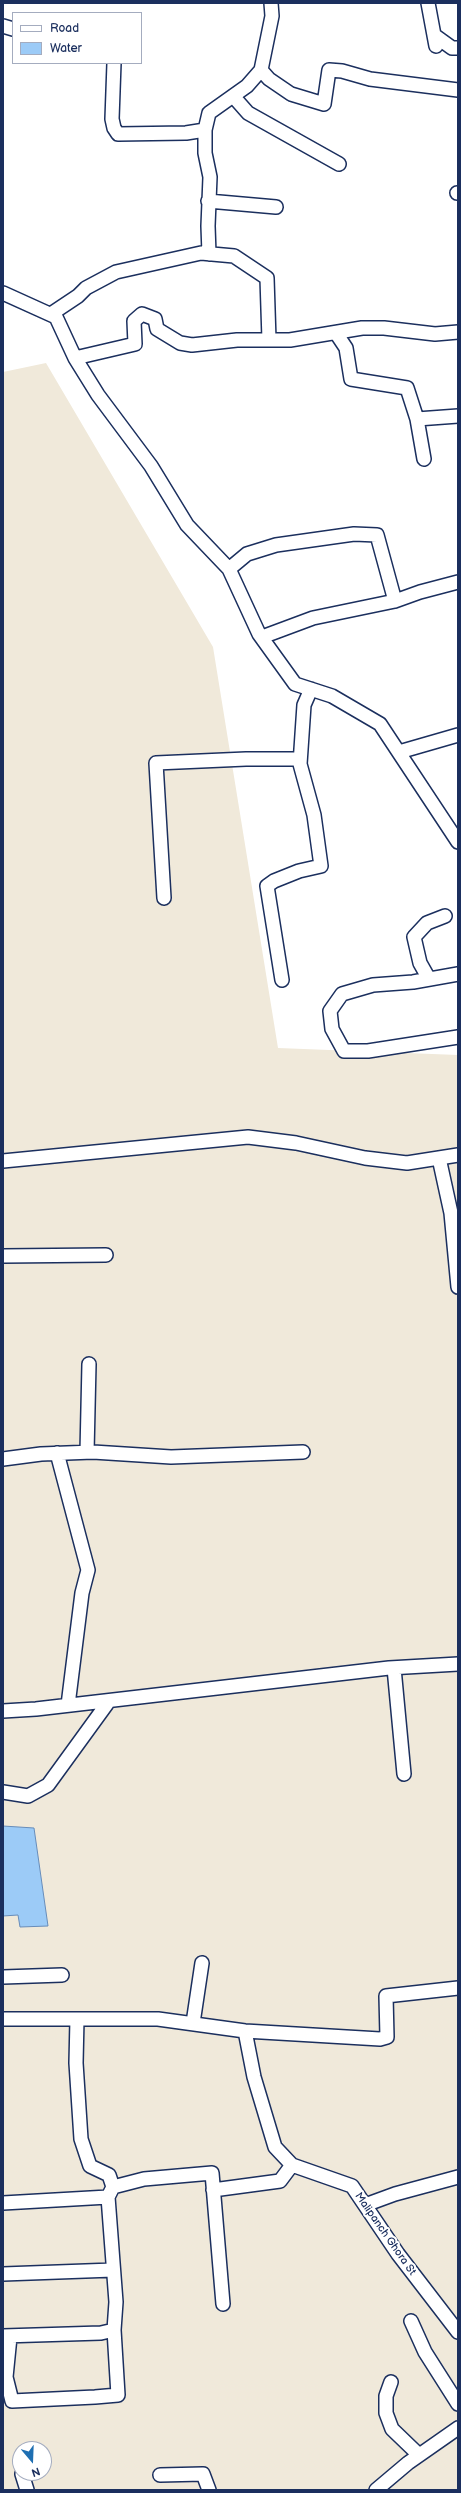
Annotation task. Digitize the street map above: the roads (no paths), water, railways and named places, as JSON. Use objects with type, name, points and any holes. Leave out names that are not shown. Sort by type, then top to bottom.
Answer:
[{"type":"street","points":[[209,254],[208,201],[210,177],[205,154],[205,130],[209,113],[247,86],[260,70],[272,16],[271,3]]},
{"type":"street","points":[[428,3],[435,40],[452,48],[458,48]]},
{"type":"street","points":[[114,64],[112,119],[114,128],[118,134],[186,133],[205,130]]},
{"type":"street","points":[[260,70],[269,79],[291,94],[324,104],[329,70],[342,71],[370,79],[458,90]]},
{"type":"street","points":[[233,96],[248,112],[339,164]]},
{"type":"street","points":[[208,201],[276,207]]},
{"type":"street","points":[[51,314],[78,296],[86,288],[116,272],[201,253],[234,256],[267,278],[269,340]]},
{"type":"street","points":[[3,293],[56,317],[75,358],[98,395],[151,466],[187,525],[229,569],[262,637],[295,684],[332,696],[380,724],[458,842]]},
{"type":"street","points":[[75,358],[135,344],[134,321],[142,314],[155,319],[157,329],[180,343],[192,345],[237,340],[290,340],[370,328],[435,334],[458,332]]},
{"type":"street","points":[[336,333],[346,348],[351,379],[372,380],[407,388],[417,419],[424,459]]},
{"type":"street","points":[[417,419],[458,416]]},
{"type":"street","points":[[229,569],[247,554],[276,545],[354,534],[377,535],[395,601]]},
{"type":"street","points":[[262,637],[319,617],[395,601],[458,582]]},
{"type":"street","points":[[282,980],[267,886],[274,881],[299,871],[321,866],[318,836],[300,759],[304,704],[311,689]]},
{"type":"street","points":[[399,752],[458,735]]},
{"type":"street","points":[[164,898],[156,763],[246,759],[300,759]]},
{"type":"street","points":[[429,979],[420,963],[414,937],[428,923],[445,916]]},
{"type":"street","points":[[458,974],[429,979],[373,985],[342,994],[330,1011],[332,1029],[344,1050],[368,1052],[458,1037]]},
{"type":"street","points":[[3,1161],[248,1137],[296,1143],[364,1158],[400,1162],[458,1155]]},
{"type":"street","points":[[439,1158],[441,1176],[453,1195],[458,1287]]},
{"type":"street","points":[[3,1256],[106,1255]]},
{"type":"street","points":[[87,1452],[89,1364]]},
{"type":"street","points":[[3,1459],[57,1453],[87,1452],[171,1457],[303,1452]]},
{"type":"street","points":[[57,1453],[88,1570],[82,1593],[68,1705]]},
{"type":"street","points":[[3,1711],[109,1701],[394,1668],[458,1664]]},
{"type":"street","points":[[394,1668],[404,1774]]},
{"type":"street","points":[[3,1792],[28,1796],[48,1785],[109,1701]]},
{"type":"street","points":[[193,2023],[202,1963]]},
{"type":"street","points":[[3,1977],[62,1975]]},
{"type":"street","points":[[3,2019],[158,2019],[245,2031],[380,2039],[388,2037],[386,1996],[458,1988]]},
{"type":"street","points":[[77,2019],[76,2062],[81,2138],[90,2166],[109,2175],[111,2192],[113,2270],[116,2302],[114,2330],[118,2395],[12,2401],[6,2377],[6,2337],[101,2333],[114,2330]]},
{"type":"street","name":"Malipanch Ghora St","points":[[245,2031],[254,2077],[275,2147],[292,2165],[352,2186],[398,2254],[458,2332]]},
{"type":"street","points":[[213,2190],[280,2181],[292,2165]]},
{"type":"street","points":[[3,2203],[111,2192],[144,2179],[212,2173],[223,2304]]},
{"type":"street","points":[[365,2205],[408,2190],[458,2177]]},
{"type":"street","points":[[3,2274],[113,2270]]},
{"type":"street","points":[[411,2321],[425,2352],[458,2404]]},
{"type":"street","points":[[391,2382],[386,2396],[386,2413],[392,2429],[420,2455]]},
{"type":"street","points":[[376,2490],[420,2455],[458,2428]]},
{"type":"street","points":[[160,2474],[203,2474],[209,2490]]},
{"type":"water","points":[[3,1826],[34,1828],[48,1926],[20,1927],[18,1915],[3,1916]]}]
